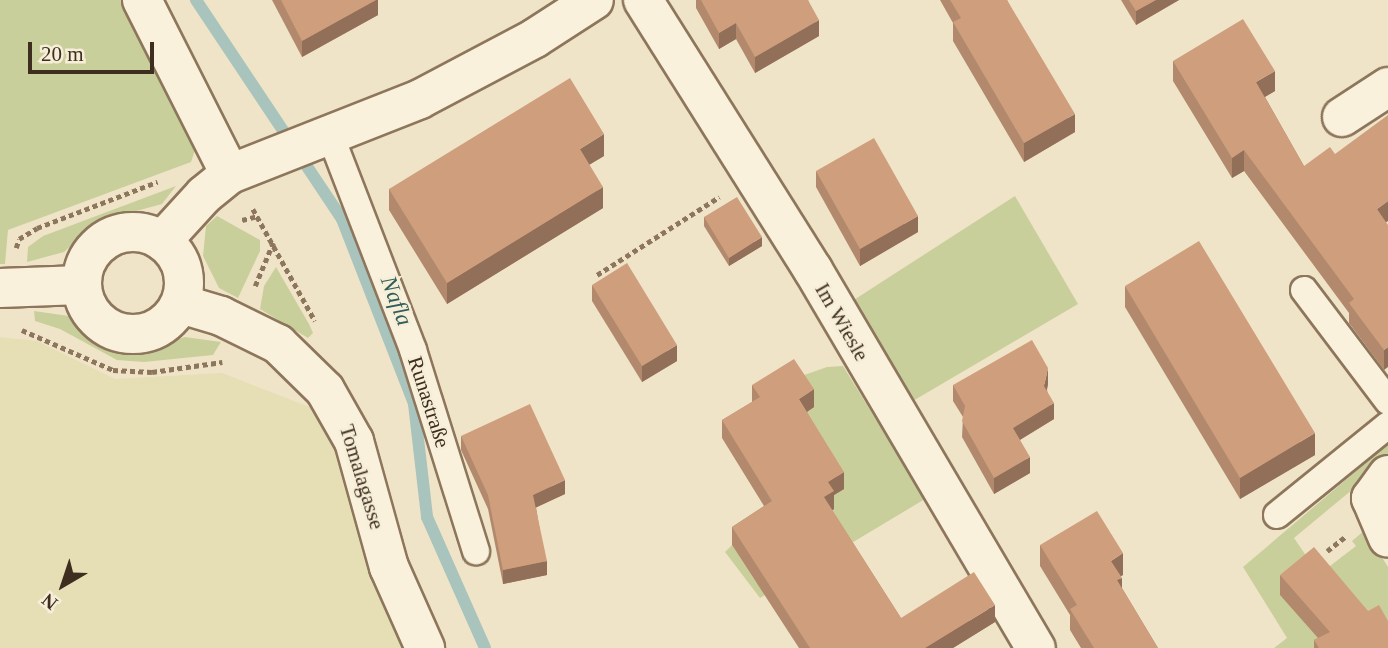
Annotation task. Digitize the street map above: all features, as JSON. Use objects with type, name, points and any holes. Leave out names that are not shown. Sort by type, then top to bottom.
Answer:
[{"type":"street","points":[[142,0],[230,174]]},
{"type":"street","points":[[162,241],[204,195],[230,174],[270,155],[319,141],[420,99],[535,38],[594,0]]},
{"type":"street","name":"Im Wiesle","points":[[643,0],[1036,648]]},
{"type":"street","points":[[1342,117],[1388,88]]},
{"type":"street","points":[[140,233],[162,241],[183,269],[181,304],[157,329],[124,334],[94,317],[81,285],[90,254],[116,234],[140,233]]},
{"type":"street","points":[[8,272],[81,285]]},
{"type":"street","name":"Tomalagasse","points":[[181,304],[221,316],[278,344],[325,390],[354,441],[389,567],[425,648]]},
{"type":"street","points":[[1388,475],[1371,498],[1388,538]]},
{"type":"lane","name":"Runastraße","points":[[319,141],[413,350],[476,551]]},
{"type":"lane","points":[[1304,290],[1388,401]]},
{"type":"lane","points":[[1277,514],[1388,425]]},
{"type":"path","points":[[597,275],[752,176]]},
{"type":"path","points":[[8,272],[16,245],[25,234],[165,180]]},
{"type":"path","points":[[258,216],[318,331]]},
{"type":"path","points":[[252,292],[273,242]]},
{"type":"path","points":[[12,330],[36,334],[113,370],[152,372],[221,365],[224,357]]},
{"type":"shaded area","points":[[0,337],[37,341],[115,379],[222,373],[320,411],[329,422],[412,648],[0,648]]},
{"type":"green space","points":[[0,0],[125,0],[140,39],[197,144],[191,162],[8,230],[5,264],[0,264]]},
{"type":"green space","points":[[176,186],[162,204],[96,222],[64,252],[27,262],[28,247],[43,236]]},
{"type":"green space","points":[[1015,196],[1078,304],[906,405],[846,305]]},
{"type":"green space","points":[[217,216],[260,240],[260,251],[238,298],[219,288],[203,256],[206,226]]},
{"type":"green space","points":[[276,267],[309,324],[313,333],[308,338],[260,309],[264,286]]},
{"type":"green space","points":[[34,311],[69,316],[99,343],[135,353],[185,337],[221,342],[213,355],[144,362],[117,360],[60,329],[35,321]]},
{"type":"green space","points":[[843,366],[925,499],[760,598],[725,552],[732,545],[756,582],[835,532],[787,381],[827,367]]},
{"type":"green space","points":[[1388,444],[1388,460],[1294,538],[1314,567],[1326,569],[1356,546],[1352,541],[1365,530],[1388,567],[1388,641],[1336,648],[1274,648],[1287,638],[1243,567]]},
{"type":"building","points":[[281,0],[376,0],[302,41]]},
{"type":"building","points":[[701,0],[808,0],[819,20],[755,57],[736,23],[719,33]]},
{"type":"building","points":[[950,0],[1007,0],[1075,114],[1024,143],[953,22],[961,18]]},
{"type":"building","points":[[1129,0],[1156,0],[1136,11]]},
{"type":"building","points":[[1243,19],[1275,71],[1256,82],[1304,166],[1330,147],[1335,154],[1388,115],[1388,201],[1377,209],[1388,225],[1388,347],[1384,350],[1349,303],[1354,299],[1244,150],[1232,158],[1173,61]]},
{"type":"building","points":[[570,78],[604,134],[580,149],[603,187],[447,283],[389,189]]},
{"type":"building","points":[[874,138],[918,216],[860,249],[816,171]]},
{"type":"building","points":[[737,197],[762,237],[729,258],[704,217]]},
{"type":"building","points":[[1199,241],[1315,433],[1240,478],[1125,286]]},
{"type":"building","points":[[627,263],[677,345],[642,366],[592,285]]},
{"type":"building","points":[[1032,340],[1048,368],[1044,386],[1054,403],[1013,428],[1030,457],[994,478],[962,421],[965,406],[953,385]]},
{"type":"building","points":[[794,359],[814,389],[799,399],[844,472],[828,482],[834,491],[824,497],[901,618],[974,572],[995,605],[925,648],[810,648],[732,527],[772,501],[722,420],[760,397],[752,385]]},
{"type":"building","points":[[530,404],[565,480],[533,495],[547,561],[503,570],[488,495],[461,436]]},
{"type":"building","points":[[1097,511],[1123,553],[1111,561],[1122,578],[1117,580],[1158,648],[1094,648],[1070,609],[1077,605],[1040,545]]},
{"type":"building","points":[[1314,547],[1368,611],[1379,605],[1388,621],[1388,648],[1319,648],[1314,640],[1330,632],[1280,575]]},
{"type":"waterway","name":"Nafla","points":[[196,0],[342,219],[414,404],[427,517],[485,648]]}]
